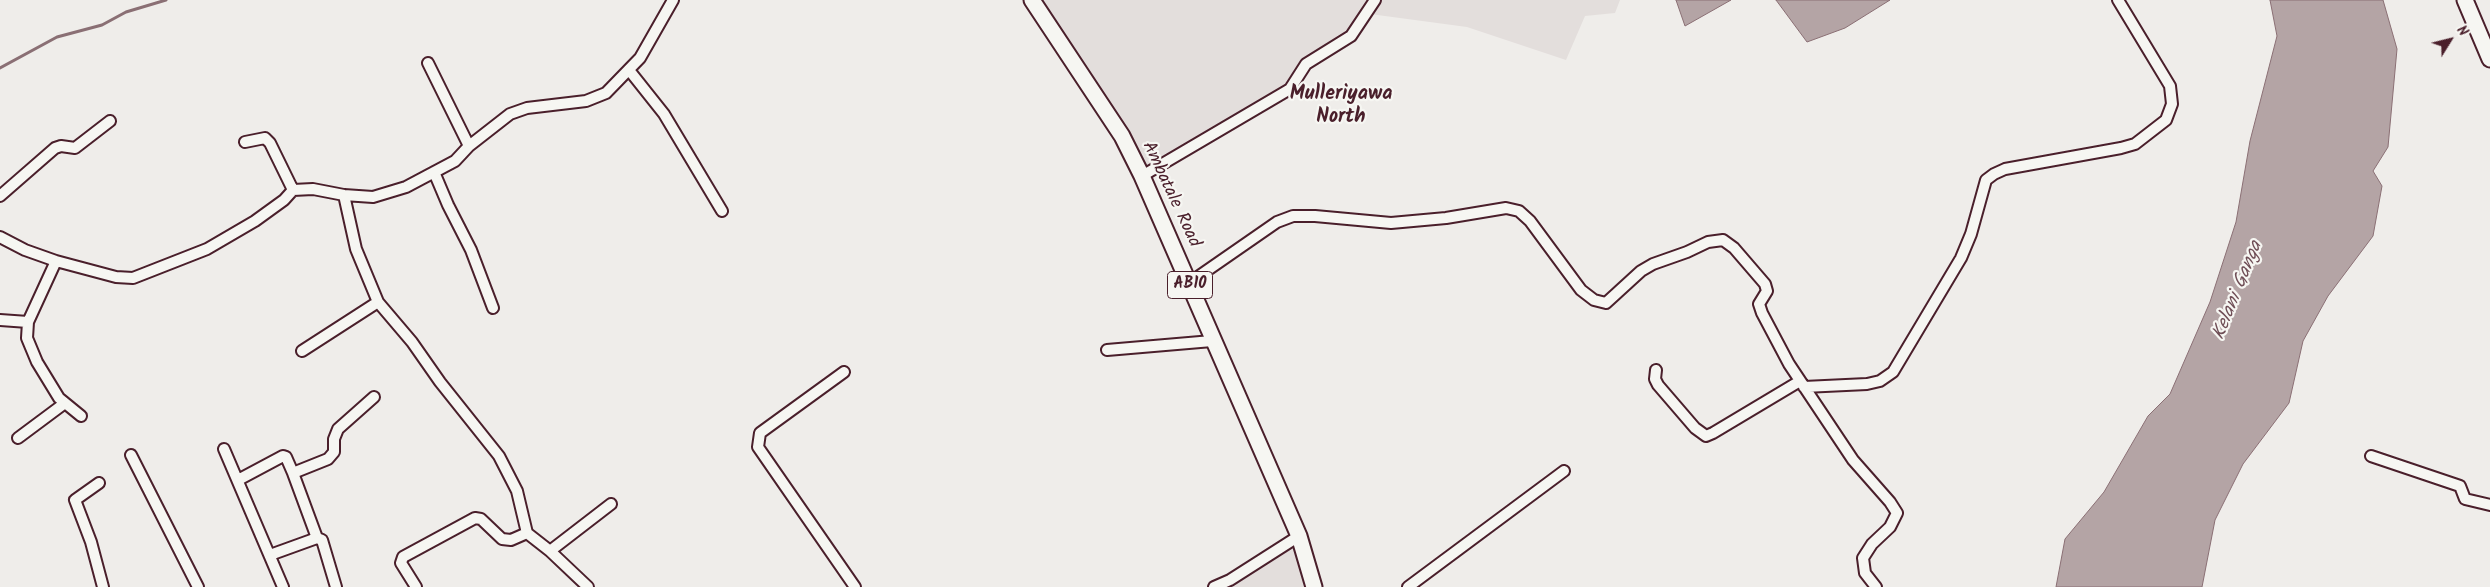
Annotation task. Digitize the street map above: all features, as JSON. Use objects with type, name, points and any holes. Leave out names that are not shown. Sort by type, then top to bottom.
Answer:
[{"type":"main road","name":"Ambatale Road","points":[[1032,0],[1122,136],[1142,176],[1298,536],[1314,587]]},
{"type":"main road","points":[[2466,0],[2490,59]]},
{"type":"street","points":[[0,237],[25,250],[56,261],[116,277],[134,278],[207,249],[255,221],[284,200],[293,190],[313,189],[344,195],[373,197],[406,187],[455,161],[469,146],[510,114],[527,108],[586,101],[606,94],[640,58],[673,0]]},
{"type":"street","points":[[1142,176],[1290,89],[1306,64],[1351,36],[1374,0]]},
{"type":"street","points":[[1656,370],[1655,379],[1658,385],[1695,428],[1706,436],[1802,384],[1867,384],[1880,381],[1893,372],[1961,258],[1971,234],[1986,180],[2005,169],[2135,144],[2166,120],[2172,104],[2170,86],[2118,0]]},
{"type":"street","points":[[428,63],[469,146]]},
{"type":"street","points":[[629,70],[664,114],[722,211]]},
{"type":"street","points":[[0,196],[55,148],[61,146],[75,148],[110,121]]},
{"type":"street","points":[[245,142],[265,138],[270,143],[293,190]]},
{"type":"street","points":[[434,172],[471,250],[493,308]]},
{"type":"street","points":[[344,195],[356,248],[378,302],[412,342],[440,382],[500,456],[517,491],[527,532],[588,587]]},
{"type":"street","points":[[1189,283],[1277,222],[1293,216],[1315,216],[1391,223],[1446,218],[1506,208],[1519,211],[1530,221],[1581,290],[1594,300],[1606,303],[1641,271],[1653,264],[1708,242],[1723,240],[1734,248],[1764,284],[1767,291],[1759,304],[1762,313],[1802,384],[1853,460],[1890,502],[1897,513],[1890,527],[1872,544],[1864,558],[1865,573],[1876,587]]},
{"type":"street","points":[[56,261],[28,322],[27,338],[31,351],[59,398],[80,416]]},
{"type":"street","points":[[302,351],[378,302]]},
{"type":"street","points":[[0,320],[28,322]]},
{"type":"street","points":[[1107,350],[1212,341]]},
{"type":"street","points":[[844,372],[760,433],[758,447],[855,587]]},
{"type":"street","points":[[293,473],[328,459],[334,452],[334,440],[338,429],[374,397]]},
{"type":"street","points":[[18,438],[65,403]]},
{"type":"street","points":[[224,449],[283,587]]},
{"type":"street","points":[[131,455],[198,587]]},
{"type":"street","points":[[238,480],[284,456],[286,457],[317,538],[322,540],[336,587]]},
{"type":"street","points":[[2371,456],[2460,486],[2466,499],[2490,505]]},
{"type":"street","points":[[1408,587],[1564,471]]},
{"type":"street","points":[[99,483],[76,500],[91,542],[103,587]]},
{"type":"street","points":[[550,551],[611,504]]},
{"type":"street","points":[[416,587],[402,563],[403,557],[475,518],[480,519],[502,539],[511,540],[527,532]]},
{"type":"street","points":[[1214,587],[1230,580],[1298,536]]},
{"type":"street","points":[[270,554],[317,538]]},
{"type":"shaded area","points":[[1041,0],[1373,0],[1351,32],[1342,33],[1304,58],[1285,85],[1145,169],[1090,70]]},
{"type":"shaded area","points":[[1379,0],[1620,0],[1615,13],[1585,16],[1566,60],[1467,27],[1370,14]]},
{"type":"shaded area","points":[[1294,544],[1307,587],[1228,587],[1239,582],[1267,560]]},
{"type":"water","points":[[1676,0],[1731,0],[1685,26]]},
{"type":"water","points":[[1776,0],[1890,0],[1845,28],[1807,42]]},
{"type":"water","name":"Kelani Ganga","points":[[2270,0],[2383,0],[2397,49],[2388,147],[2373,171],[2382,186],[2373,236],[2328,296],[2303,341],[2289,403],[2243,464],[2215,520],[2202,587],[2056,587],[2065,539],[2104,492],[2148,416],[2170,394],[2210,302],[2236,222],[2250,141],[2277,36]]},
{"type":"waterway","points":[[0,68],[57,37],[102,25],[126,12],[166,0]]},
{"type":"district","name":"Mulleriyawa North","points":[[1341,108]]}]
